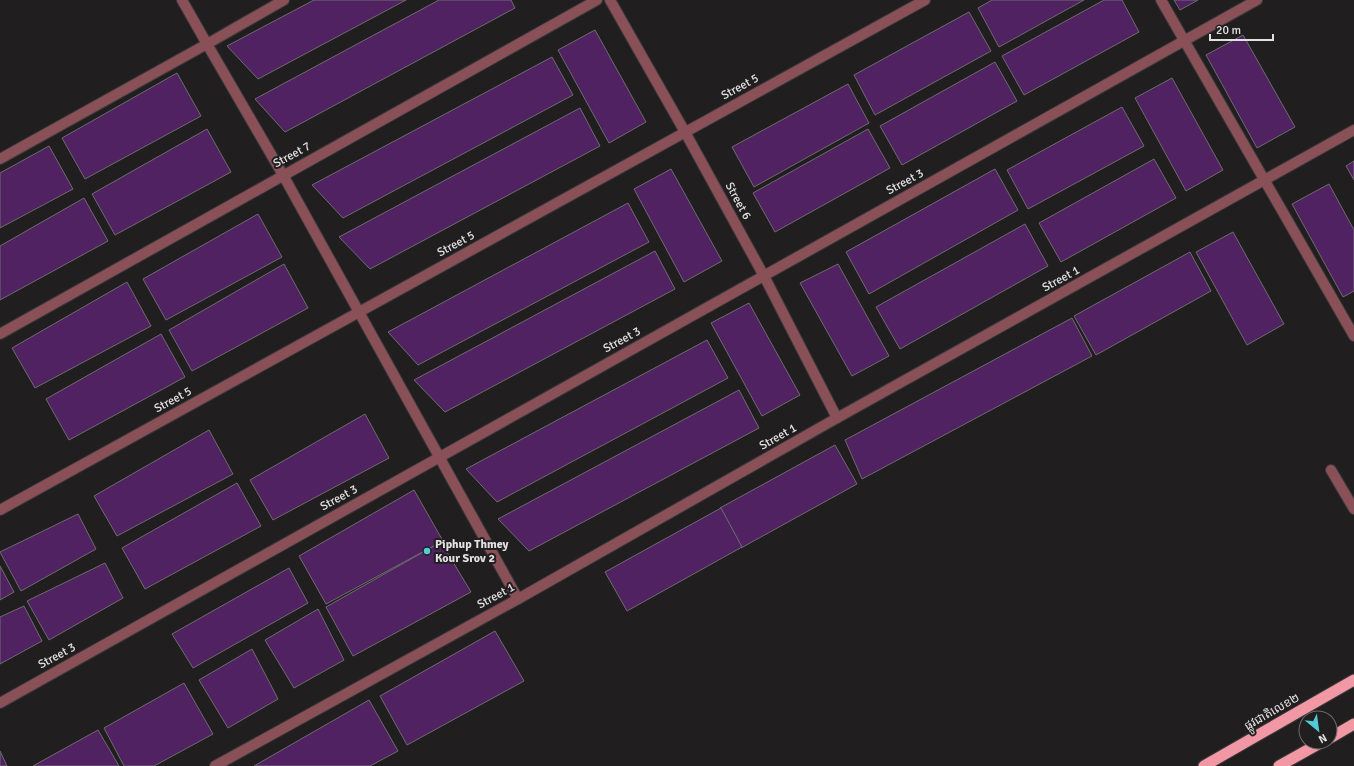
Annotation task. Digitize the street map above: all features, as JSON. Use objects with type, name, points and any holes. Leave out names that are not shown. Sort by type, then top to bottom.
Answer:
[{"type":"highway","name":"ផ្លូវជាតិលេខ២","points":[[1204,766],[1354,680]]},
{"type":"highway","points":[[1338,733],[1354,724]]},
{"type":"highway","points":[[1279,766],[1308,750]]},
{"type":"street","points":[[182,0],[206,44],[283,174],[518,599]]},
{"type":"street","points":[[0,159],[284,0]]},
{"type":"street","name":"Street 7","points":[[0,334],[283,174],[597,0]]},
{"type":"street","name":"Street 6","points":[[610,0],[764,276],[837,418]]},
{"type":"street","name":"Street 5","points":[[0,510],[925,0]]},
{"type":"street","points":[[1161,0],[1354,336]]},
{"type":"street","name":"Street 3","points":[[0,703],[1258,0]]},
{"type":"street","name":"Street 1","points":[[215,766],[518,599],[837,418],[1354,130]]},
{"type":"street","points":[[1331,470],[1354,509]]},
{"type":"building","points":[[314,0],[406,0],[258,79],[227,46]]},
{"type":"building","points":[[439,0],[511,0],[515,8],[285,132],[255,99]]},
{"type":"building","points":[[992,0],[1084,0],[999,47],[978,8]]},
{"type":"building","points":[[1104,0],[1122,0],[1139,32],[1024,95],[1002,56]]},
{"type":"building","points":[[1174,0],[1198,0],[1180,10]]},
{"type":"building","points":[[969,12],[991,51],[875,115],[854,75]]},
{"type":"building","points":[[595,30],[646,122],[609,143],[558,50]]},
{"type":"building","points":[[1243,35],[1295,127],[1257,148],[1206,55]]},
{"type":"building","points":[[552,57],[573,95],[343,218],[312,185]]},
{"type":"building","points":[[995,62],[1017,101],[902,165],[880,126]]},
{"type":"building","points":[[177,73],[201,116],[85,179],[62,138]]},
{"type":"building","points":[[1172,78],[1223,170],[1186,191],[1135,98]]},
{"type":"building","points":[[848,84],[869,123],[754,187],[732,147]]},
{"type":"building","points":[[1122,107],[1144,146],[1028,209],[1007,170]]},
{"type":"building","points":[[580,108],[600,146],[370,269],[339,237]]},
{"type":"building","points":[[207,129],[231,172],[115,235],[92,194]]},
{"type":"building","points":[[868,129],[890,168],[775,232],[753,193]]},
{"type":"building","points":[[49,146],[73,189],[0,228],[0,173]]},
{"type":"building","points":[[1154,159],[1176,198],[1061,262],[1039,223]]},
{"type":"building","points":[[1354,161],[1354,180],[1346,166]]},
{"type":"building","points":[[671,169],[722,261],[684,282],[634,189]]},
{"type":"building","points":[[995,169],[1018,210],[869,294],[846,252]]},
{"type":"building","points":[[1329,184],[1354,230],[1354,291],[1343,297],[1292,204]]},
{"type":"building","points":[[84,198],[108,241],[0,300],[0,246]]},
{"type":"building","points":[[628,203],[649,242],[418,365],[388,332]]},
{"type":"building","points":[[258,214],[282,257],[166,320],[143,279]]},
{"type":"building","points":[[1025,224],[1048,266],[900,349],[876,307]]},
{"type":"building","points":[[1233,232],[1284,324],[1247,345],[1196,252]]},
{"type":"building","points":[[655,251],[675,289],[445,412],[414,380]]},
{"type":"building","points":[[1190,252],[1211,291],[1096,355],[1074,316]]},
{"type":"building","points":[[284,264],[308,308],[192,371],[169,330]]},
{"type":"building","points":[[838,264],[889,356],[852,376],[800,283]]},
{"type":"building","points":[[127,282],[151,326],[35,388],[12,348]]},
{"type":"building","points":[[749,303],[800,395],[762,416],[711,323]]},
{"type":"building","points":[[1072,318],[1092,356],[862,479],[845,440]]},
{"type":"building","points":[[161,334],[185,377],[69,440],[46,399]]},
{"type":"building","points":[[707,340],[728,378],[497,502],[466,469]]},
{"type":"building","points":[[739,390],[759,428],[529,551],[498,519]]},
{"type":"building","points":[[365,414],[389,458],[273,520],[250,480]]},
{"type":"building","points":[[209,430],[233,474],[117,536],[94,496]]},
{"type":"building","points":[[835,445],[857,484],[741,548],[720,508]]},
{"type":"building","points":[[237,483],[261,526],[145,589],[122,548]]},
{"type":"building","points":[[414,490],[443,541],[326,604],[299,556]]},
{"type":"building","points":[[721,508],[742,547],[627,611],[605,572]]},
{"type":"building","points":[[78,514],[96,549],[21,591],[0,552]]},
{"type":"building","points":[[441,542],[471,592],[353,656],[326,607]]},
{"type":"building","points":[[105,563],[123,598],[49,640],[27,601]]},
{"type":"building","points":[[0,566],[14,592],[0,600]]},
{"type":"building","points":[[289,568],[308,603],[193,668],[172,634]]},
{"type":"building","points":[[24,606],[42,641],[0,664],[0,617]]},
{"type":"building","points":[[318,609],[344,660],[294,688],[265,640]]},
{"type":"building","points":[[495,631],[524,681],[407,745],[380,696]]},
{"type":"building","points":[[252,649],[278,699],[228,728],[199,680]]},
{"type":"building","points":[[184,683],[213,734],[154,766],[124,766],[104,728]]},
{"type":"building","points":[[369,700],[398,751],[370,766],[254,766]]},
{"type":"building","points":[[98,730],[119,766],[33,766]]},
{"type":"building","points":[[0,751],[7,766],[0,766]]},
{"type":"place","name":"Piphup Thmey Kour Srov 2","points":[[427,551]]}]
